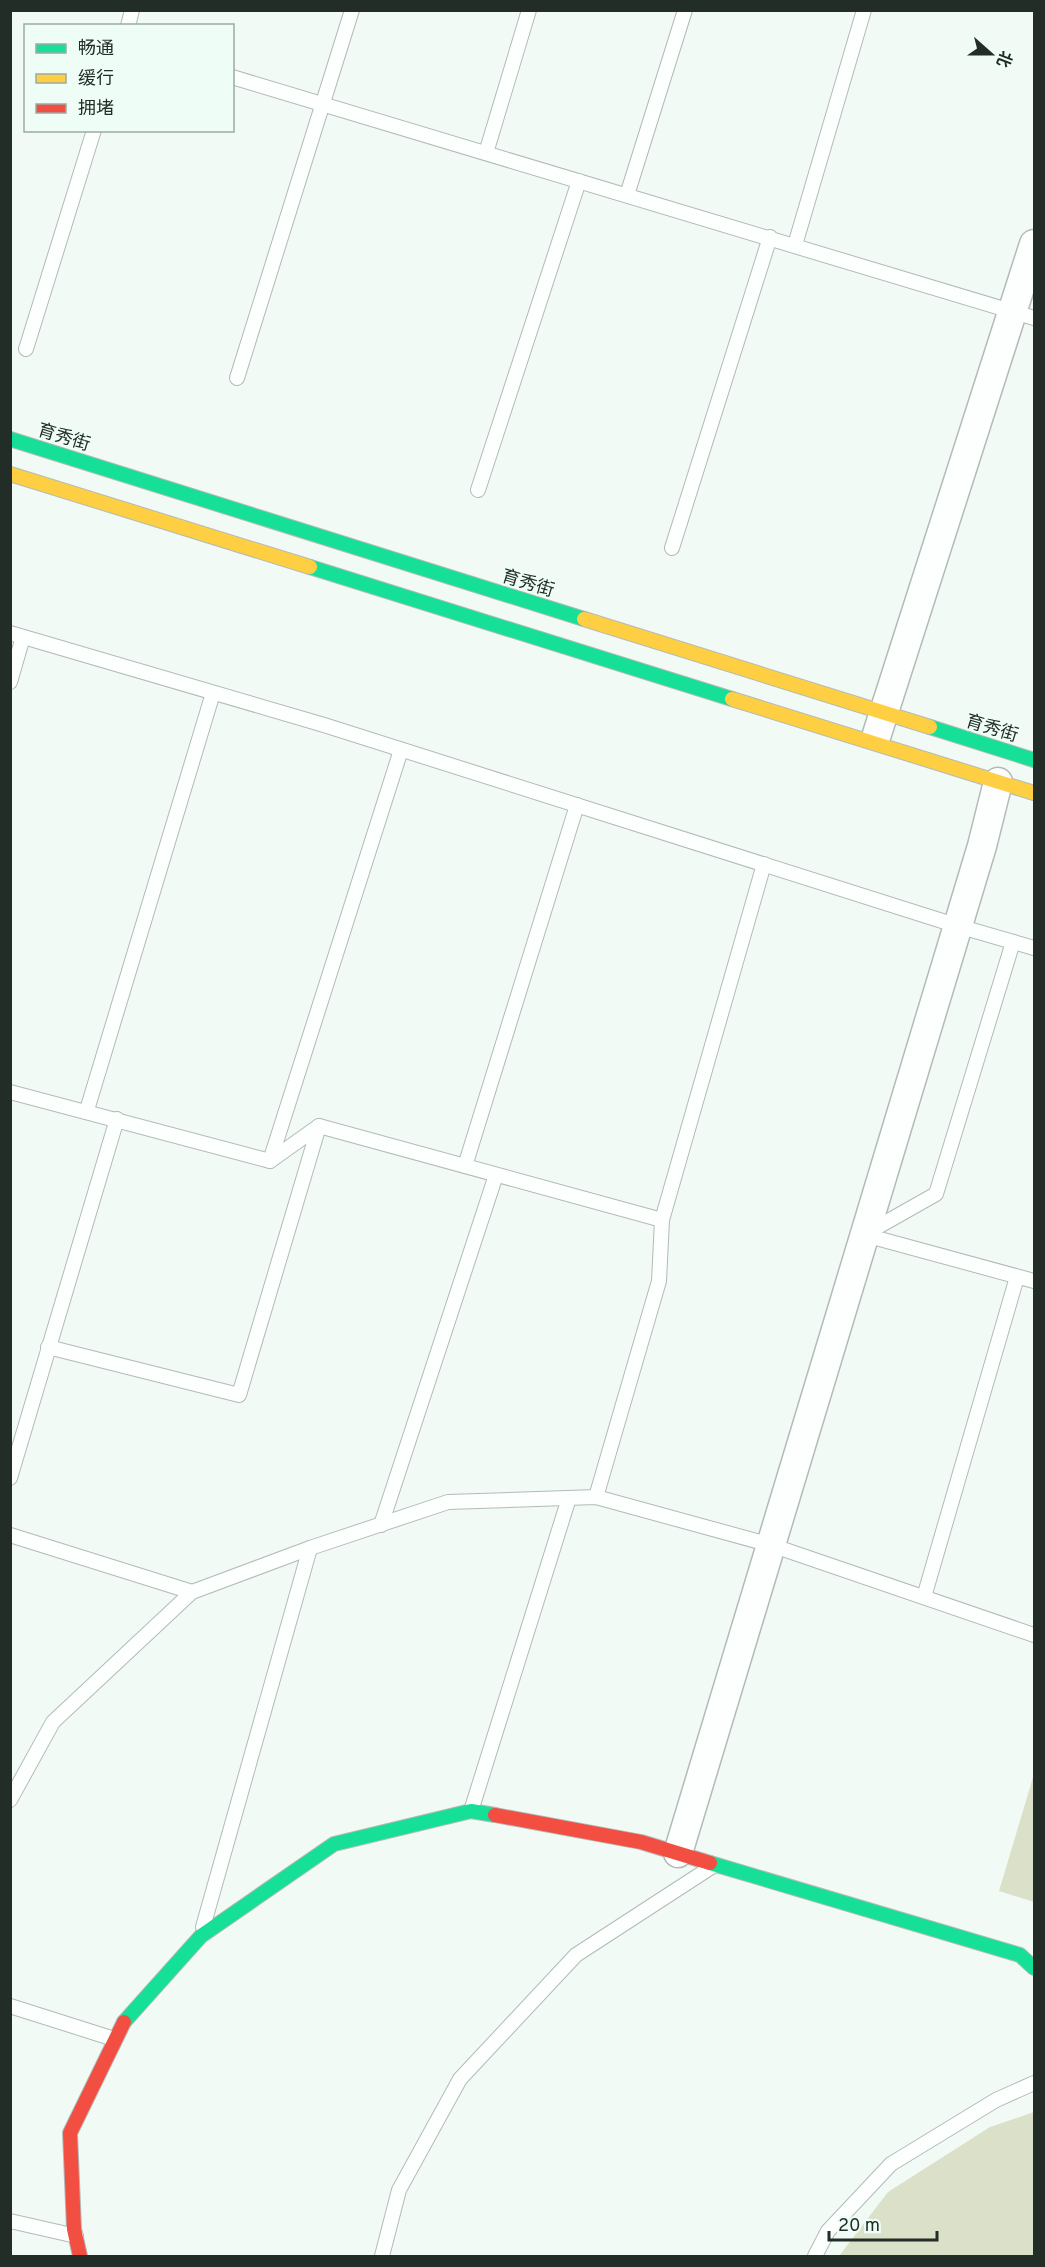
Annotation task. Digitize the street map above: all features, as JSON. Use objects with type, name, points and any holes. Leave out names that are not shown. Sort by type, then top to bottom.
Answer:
[{"type":"street","points":[[873,744],[1024,315],[1035,244]]},
{"type":"street","name":"育秀街","points":[[10,439],[1035,760]]},
{"type":"street","points":[[10,474],[1035,793]]},
{"type":"street","points":[[678,1853],[982,846],[998,782]]},
{"type":"street","points":[[80,2256],[76,2236],[70,2133],[121,2025],[201,1936],[334,1844],[471,1811],[640,1842],[1020,1955],[1035,1968]]},
{"type":"lane","points":[[237,378],[352,10]]},
{"type":"lane","points":[[486,153],[529,10]]},
{"type":"lane","points":[[627,195],[685,10]]},
{"type":"lane","points":[[795,245],[864,10]]},
{"type":"lane","points":[[234,78],[1024,315]]},
{"type":"lane","points":[[26,349],[93,132]]},
{"type":"lane","points":[[478,490],[579,181]]},
{"type":"lane","points":[[672,548],[770,237]]},
{"type":"lane","points":[[10,682],[17,635],[401,750],[958,926],[1035,948]]},
{"type":"lane","points":[[87,1110],[213,693]]},
{"type":"lane","points":[[270,1161],[401,750]]},
{"type":"lane","points":[[465,1166],[577,805]]},
{"type":"lane","points":[[596,1497],[659,1281],[662,1220],[764,864]]},
{"type":"lane","points":[[865,1235],[936,1194],[1013,942]]},
{"type":"lane","points":[[10,1092],[87,1110],[270,1161]]},
{"type":"lane","points":[[10,1478],[117,1119]]},
{"type":"lane","points":[[270,1161],[319,1126]]},
{"type":"lane","points":[[319,1126],[662,1220]]},
{"type":"lane","points":[[48,1347],[239,1395],[319,1126]]},
{"type":"lane","points":[[381,1525],[496,1174]]},
{"type":"lane","points":[[865,1235],[1035,1281]]},
{"type":"lane","points":[[924,1597],[1017,1277]]},
{"type":"lane","points":[[10,1800],[53,1722],[192,1592],[310,1548],[448,1502],[596,1497],[771,1545],[1035,1635]]},
{"type":"lane","points":[[471,1811],[569,1498]]},
{"type":"lane","points":[[10,1535],[192,1592]]},
{"type":"lane","points":[[201,1936],[310,1548]]},
{"type":"lane","points":[[382,2256],[399,2190],[460,2079],[576,1955],[716,1864]]},
{"type":"lane","points":[[10,2006],[114,2039]]},
{"type":"lane","points":[[815,2256],[828,2231],[891,2164],[996,2100],[1035,2083]]},
{"type":"lane","points":[[10,2221],[76,2236]]},
{"type":"green space","points":[[1034,1774],[1034,1902],[999,1891]]},
{"type":"green space","points":[[1034,2112],[1034,2256],[839,2256],[888,2192],[990,2127]]},
{"type":"traffic: fast","points":[[10,439],[584,619]]},
{"type":"traffic: fast","points":[[310,567],[732,699]]},
{"type":"traffic: fast","points":[[930,727],[1034,760]]},
{"type":"traffic: fast","points":[[124,2022],[201,1936],[334,1844],[471,1811],[495,1815]]},
{"type":"traffic: fast","points":[[710,1863],[1020,1955],[1034,1968]]},
{"type":"traffic: slow","points":[[10,474],[310,567]]},
{"type":"traffic: slow","points":[[584,619],[930,727]]},
{"type":"traffic: slow","points":[[732,699],[1034,793]]},
{"type":"traffic: jam","points":[[495,1815],[641,1842],[710,1863]]},
{"type":"traffic: jam","points":[[80,2256],[74,2229],[70,2133],[124,2022]]}]
